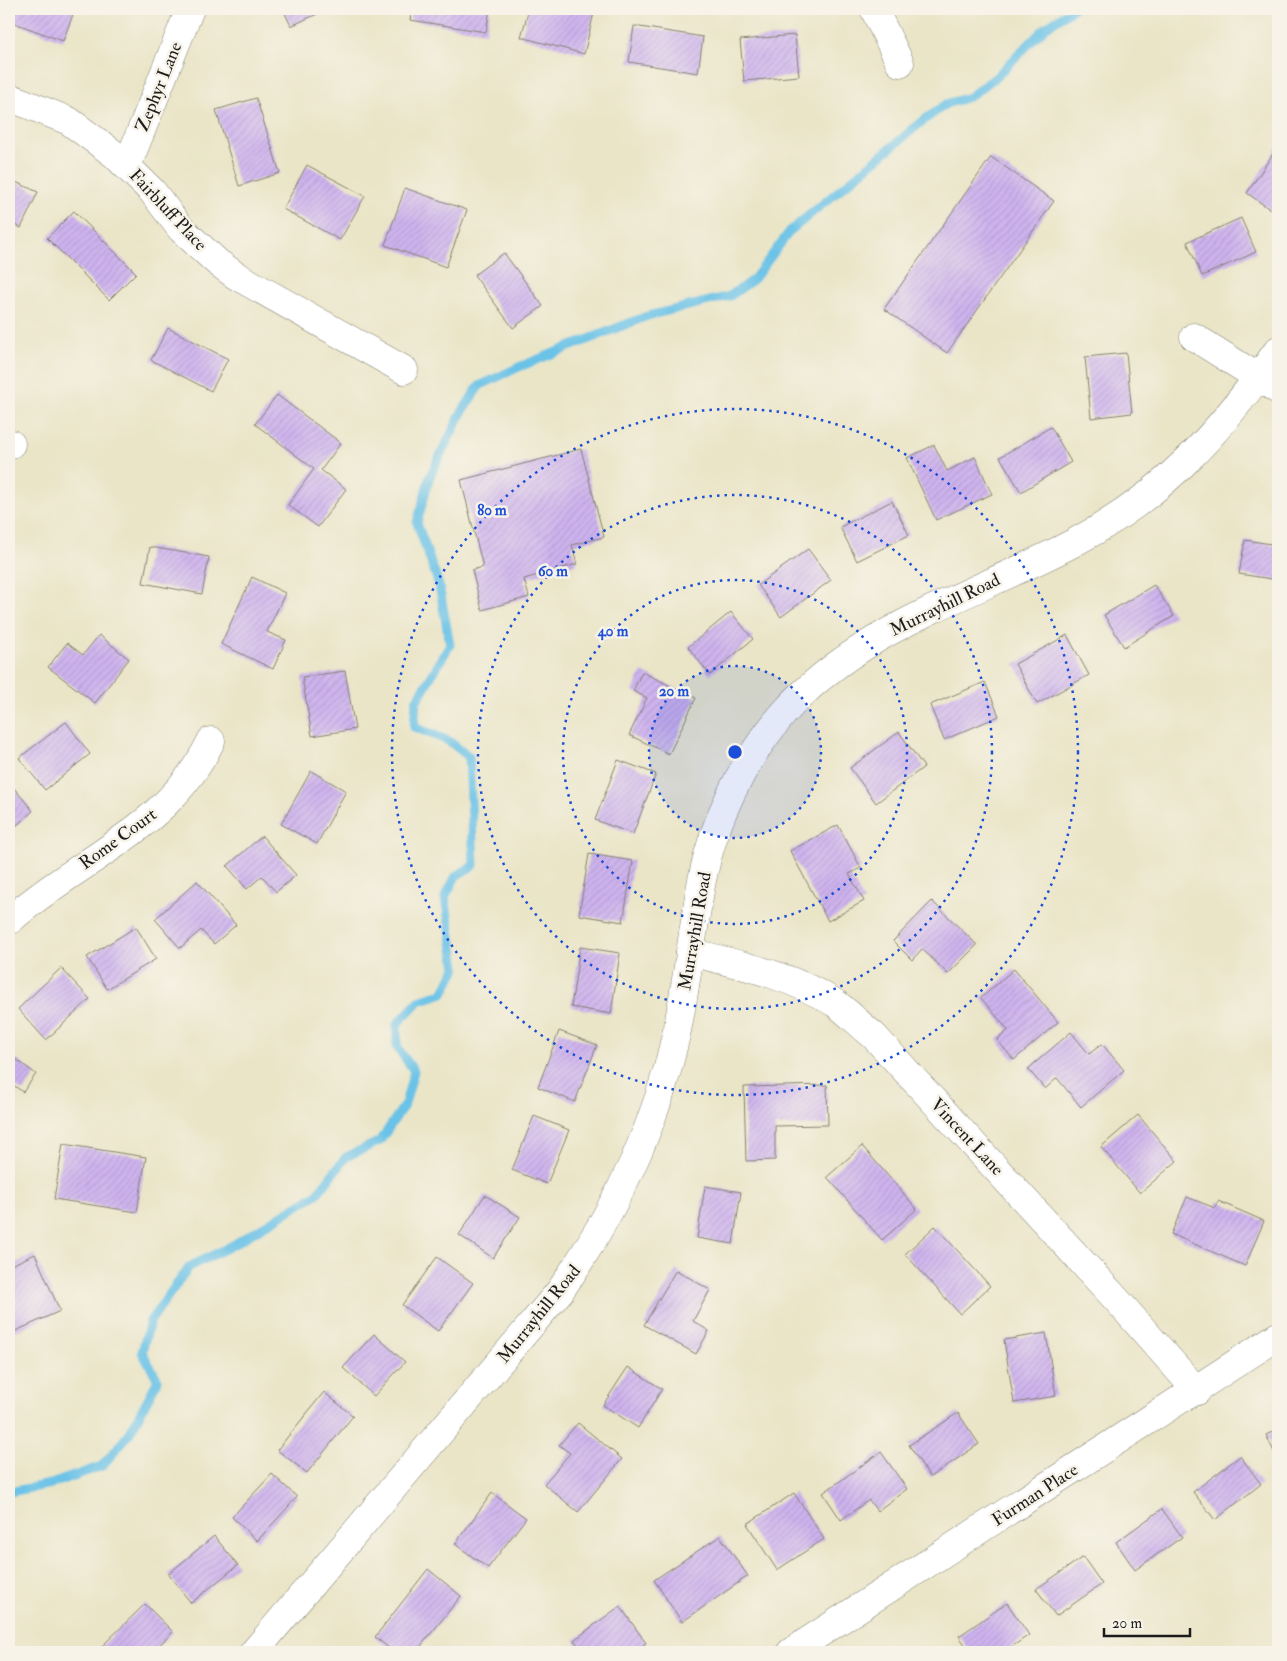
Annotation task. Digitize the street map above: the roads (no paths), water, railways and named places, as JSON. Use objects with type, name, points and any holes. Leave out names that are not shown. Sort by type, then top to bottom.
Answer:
[{"type":"street","name":"Zephyr Lane","points":[[127,166],[190,9]]},
{"type":"street","points":[[874,9],[900,63]]},
{"type":"street","name":"Fairbluff Place","points":[[9,97],[69,121],[127,166],[152,190],[181,229],[217,262],[235,275],[404,370]]},
{"type":"street","points":[[1194,338],[1268,384]]},
{"type":"street","name":"Murrayhill Road","points":[[254,1652],[560,1292],[594,1242],[642,1145],[666,1072],[676,1035],[702,878],[717,828],[750,757],[785,712],[827,672],[849,655],[881,636],[1076,542],[1124,513],[1174,475],[1218,430],[1268,384],[1278,350]]},
{"type":"street","name":"Rome Court","points":[[9,922],[36,897],[150,820],[179,792],[192,776],[211,741]]},
{"type":"street","name":"Vincent Lane","points":[[690,952],[775,974],[796,982],[836,1004],[873,1035],[1198,1391]]},
{"type":"street","name":"Furman Place","points":[[791,1652],[1198,1391],[1278,1336]]},
{"type":"waterway","points":[[9,1492],[51,1484],[102,1466],[129,1434],[158,1380],[142,1352],[150,1321],[189,1267],[231,1246],[317,1194],[346,1157],[380,1141],[405,1104],[414,1071],[397,1047],[397,1024],[419,1001],[443,993],[456,968],[445,897],[456,876],[474,865],[469,757],[449,741],[414,727],[416,702],[450,645],[439,585],[417,523],[430,476],[462,412],[479,386],[519,367],[647,316],[730,296],[754,279],[790,231],[923,121],[946,104],[969,97],[996,77],[1046,27],[1073,9]]}]
